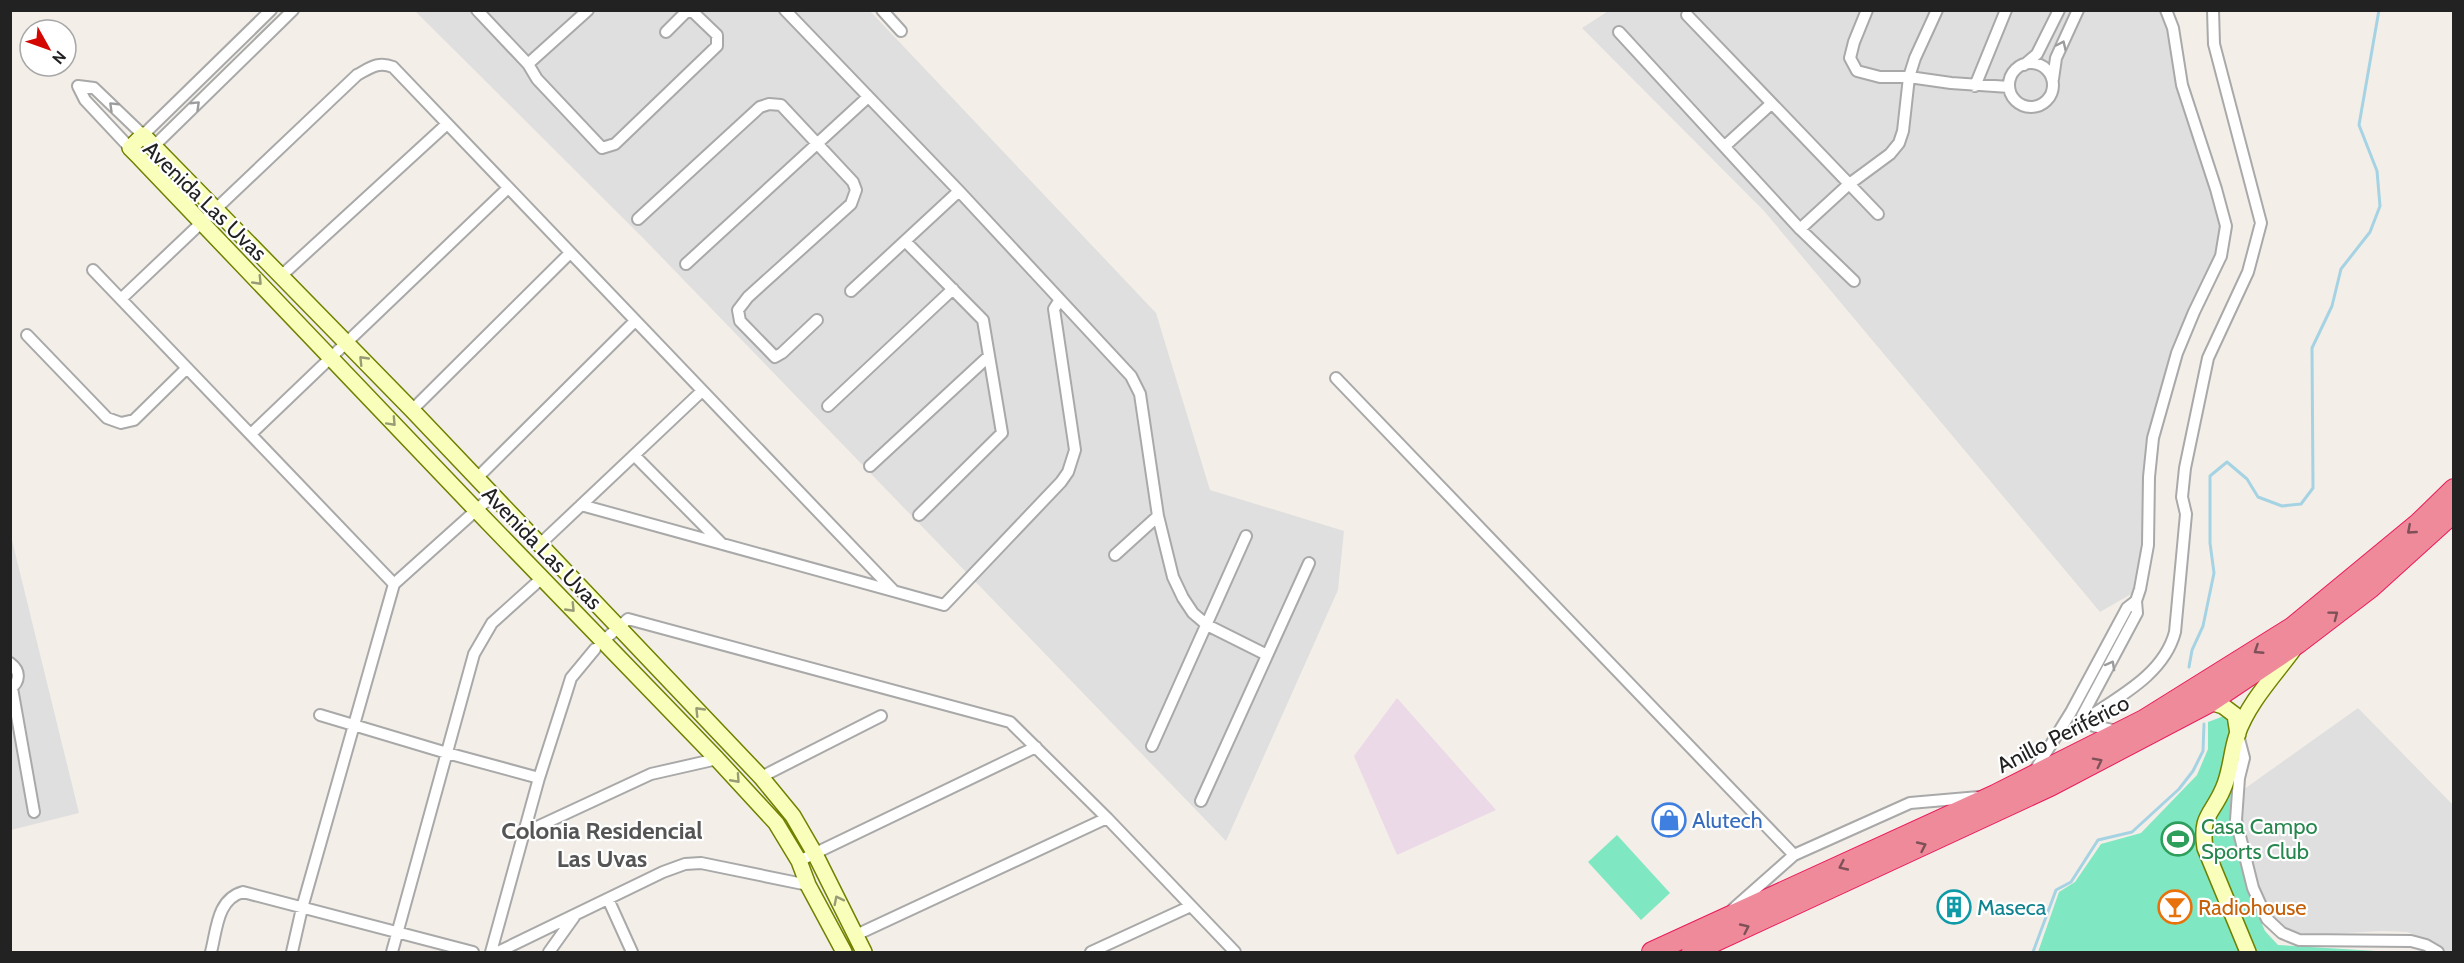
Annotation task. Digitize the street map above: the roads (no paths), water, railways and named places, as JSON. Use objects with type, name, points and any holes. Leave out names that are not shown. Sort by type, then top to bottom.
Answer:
[{"type":"highway","name":"Anillo Periférico","points":[[1652,952],[1995,795],[2122,731],[2221,674],[2293,627],[2411,530],[2454,489]]},
{"type":"highway","name":"Anillo Periférico","points":[[1692,952],[2050,786],[2210,702],[2298,643],[2370,588],[2454,512]]},
{"type":"street","points":[[148,141],[271,10]]},
{"type":"street","points":[[148,141],[292,10]]},
{"type":"street","points":[[477,10],[528,64],[537,79],[602,147],[615,144],[717,46],[717,34],[693,12],[686,12],[666,32]]},
{"type":"street","points":[[528,64],[588,10]]},
{"type":"street","points":[[785,10],[959,191],[1131,376],[1140,394],[1158,516],[1173,577],[1183,598],[1193,613],[1207,625],[1267,655]]},
{"type":"street","points":[[882,10],[901,32]]},
{"type":"street","points":[[1867,10],[1850,58],[1857,71],[1880,77],[1909,77],[1975,86],[2009,87]]},
{"type":"street","points":[[1800,229],[1848,185],[1890,154],[1899,143],[1904,131],[1909,77],[1937,10]]},
{"type":"street","points":[[1975,86],[2006,10]]},
{"type":"street","points":[[2059,10],[2037,54],[2012,75],[2009,87],[2014,100],[2020,104],[2040,106],[2050,96],[2056,58],[2078,10]]},
{"type":"street","points":[[2031,777],[2080,716],[2127,608],[2136,601],[2148,545],[2149,477],[2153,438],[2177,352],[2221,256],[2226,226],[2182,85],[2173,28],[2166,10]]},
{"type":"street","points":[[2080,716],[2152,672],[2172,644],[2186,514],[2182,497],[2197,402],[2208,358],[2248,272],[2261,223],[2214,44],[2213,10]]},
{"type":"street","points":[[1687,15],[1878,214]]},
{"type":"street","points":[[1619,32],[1800,229],[1854,281]]},
{"type":"street","points":[[121,299],[214,208],[357,75],[376,64],[393,67],[892,590]]},
{"type":"street","points":[[2024,65],[2041,66],[2047,70],[2053,83]]},
{"type":"street","points":[[130,147],[85,100],[78,86],[94,88],[148,141]]},
{"type":"street","points":[[686,264],[868,96]]},
{"type":"street","points":[[638,219],[760,107],[769,104],[781,105],[853,182],[856,190],[851,204],[748,297],[738,310],[740,321],[775,357],[817,320]]},
{"type":"street","points":[[1725,146],[1771,104]]},
{"type":"street","points":[[281,276],[447,124]]},
{"type":"street","name":"Avenida Las Uvas","points":[[844,952],[808,885],[799,861],[776,823],[717,759],[599,645],[542,578],[130,147],[148,141],[412,410],[761,777],[793,816],[815,854],[864,952]]},
{"type":"street","points":[[251,434],[508,188]]},
{"type":"street","points":[[851,291],[959,191]]},
{"type":"street","points":[[905,241],[983,320],[1002,433],[919,515]]},
{"type":"street","points":[[412,410],[570,253]]},
{"type":"street","points":[[93,270],[394,584]]},
{"type":"street","points":[[828,406],[953,289]]},
{"type":"street","points":[[581,505],[945,604],[1068,472],[1075,450],[1054,309],[1059,300]]},
{"type":"street","points":[[476,479],[635,321]]},
{"type":"street","points":[[27,335],[107,417],[121,423],[134,420],[187,368]]},
{"type":"street","points":[[870,466],[989,356]]},
{"type":"street","points":[[1336,378],[1794,855]]},
{"type":"street","points":[[539,545],[702,390]]},
{"type":"street","points":[[634,454],[722,544]]},
{"type":"street","points":[[292,952],[302,908],[394,584],[492,496]]},
{"type":"street","points":[[1115,555],[1158,516]]},
{"type":"street","points":[[1152,746],[1246,536]]},
{"type":"street","points":[[1201,801],[1308,563]]},
{"type":"street","points":[[392,952],[474,654],[492,623],[542,578]]},
{"type":"street","points":[[491,952],[539,778],[571,678],[599,645],[628,619],[1010,722],[1107,818],[1234,952]]},
{"type":"street","points":[[2248,952],[2205,848],[2202,832],[2206,816],[2223,789],[2238,734],[2258,698],[2298,643]]},
{"type":"street","points":[[10,663],[15,667],[18,675],[18,680],[11,688],[34,812]]},
{"type":"street","points":[[2210,702],[2223,706],[2235,716],[2244,758],[2239,778],[2236,820],[2253,888],[2267,919],[2282,933],[2299,940],[2410,941],[2426,945],[2438,952]]},
{"type":"street","points":[[320,715],[539,778]]},
{"type":"street","points":[[761,777],[881,716]]},
{"type":"street","points":[[2080,716],[2104,730],[2122,731]]},
{"type":"street","points":[[799,861],[1036,747]]},
{"type":"street","points":[[524,833],[651,774],[717,759]]},
{"type":"street","points":[[1715,924],[1794,855],[1910,803],[1995,795]]},
{"type":"street","points":[[856,935],[1107,818]]},
{"type":"street","points":[[498,952],[685,864],[701,863],[808,885]]},
{"type":"street","points":[[211,952],[223,905],[231,895],[243,892],[473,952]]},
{"type":"street","points":[[608,899],[632,952]]},
{"type":"street","points":[[1091,952],[1191,906]]},
{"type":"street","points":[[549,952],[576,915]]},
{"type":"waterway","points":[[2189,667],[2192,650],[2203,626],[2214,573],[2210,543],[2210,476],[2227,462],[2247,479],[2258,497],[2282,506],[2301,504],[2313,488],[2312,348],[2332,306],[2341,269],[2370,232],[2380,206],[2377,171],[2359,125],[2379,10]]},
{"type":"waterway","points":[[2033,952],[2056,890],[2071,882],[2098,840],[2132,832],[2179,789],[2193,771],[2203,751],[2204,724]]},
{"type":"place","name":"Alutech","points":[[1669,820]]},
{"type":"place","name":"Casa Campo Sports Club","points":[[2178,839]]},
{"type":"place","name":"Maseca","points":[[1954,907]]},
{"type":"place","name":"Radiohouse","points":[[2175,907]]},
{"type":"district","name":"Colonia Residencial Las Uvas","points":[[602,844]]}]
